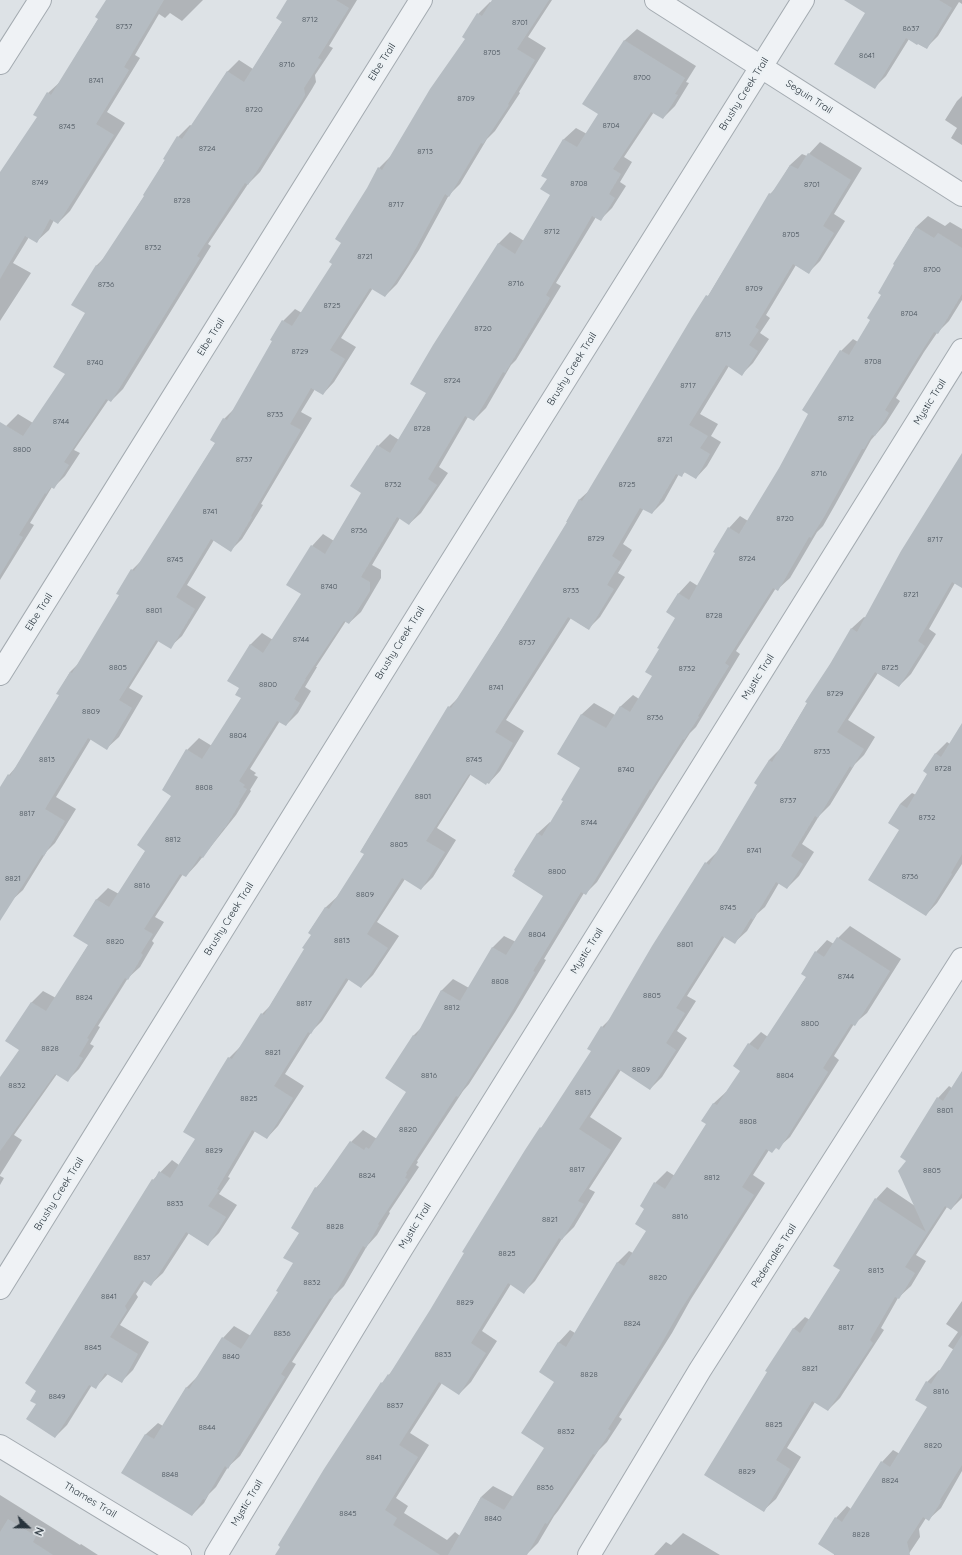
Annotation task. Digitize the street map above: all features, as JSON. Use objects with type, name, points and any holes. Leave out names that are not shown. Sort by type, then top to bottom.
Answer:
[{"type":"street","points":[[0,63],[40,0]]},
{"type":"street","name":"Elbe Trail","points":[[0,674],[421,0]]},
{"type":"street","name":"Seguin Trail","points":[[656,0],[962,195]]},
{"type":"street","name":"Brushy Creek Trail","points":[[0,1288],[430,594],[803,0]]},
{"type":"street","name":"Mystic Trail","points":[[216,1555],[406,1241],[962,350]]},
{"type":"street","name":"Pedernales Trail","points":[[589,1555],[700,1370],[962,959]]},
{"type":"street","name":"Thames Trail","points":[[0,1446],[180,1555]]},
{"type":"building","points":[[106,0],[164,0],[124,67],[129,70],[96,124],[114,135],[58,224],[50,219],[37,243],[25,236],[0,279],[0,172],[37,117],[33,115],[47,92],[51,95],[98,19],[95,17]]},
{"type":"building","points":[[287,0],[336,0],[349,8],[318,58],[322,60],[304,88],[305,95],[301,102],[248,185],[245,183],[197,256],[200,258],[111,402],[106,399],[64,462],[69,465],[54,489],[51,487],[46,494],[45,493],[19,535],[23,537],[0,575],[0,422],[23,436],[65,374],[53,367],[85,313],[71,305],[96,265],[98,266],[144,196],[143,195],[165,160],[163,159],[177,136],[182,139],[227,71],[244,82],[282,22],[276,18]]},
{"type":"building","points":[[492,0],[549,0],[517,49],[535,60],[508,104],[509,105],[483,144],[481,143],[449,197],[445,194],[408,263],[385,297],[370,288],[330,350],[345,359],[323,395],[311,388],[290,424],[301,430],[231,552],[211,539],[176,597],[195,609],[171,649],[156,640],[119,700],[132,708],[107,750],[88,738],[45,809],[65,821],[44,856],[42,855],[0,921],[0,787],[8,774],[10,776],[59,695],[56,694],[70,672],[72,673],[119,595],[116,594],[131,569],[134,571],[215,443],[210,440],[223,418],[227,420],[272,341],[270,340],[282,320],[292,326],[332,264],[329,262],[341,243],[335,239],[367,188],[378,167],[382,170],[430,89],[465,39],[462,37],[477,13],[482,16]]},
{"type":"building","points":[[844,0],[939,0],[952,8],[927,49],[906,38],[875,89],[834,64],[865,13]]},
{"type":"building","points":[[624,40],[685,78],[675,94],[678,95],[663,119],[651,112],[613,169],[621,174],[609,194],[615,198],[601,221],[592,216],[546,295],[550,298],[474,421],[465,416],[428,479],[437,485],[409,525],[397,517],[361,577],[370,582],[370,591],[349,624],[344,621],[305,679],[294,699],[300,703],[286,726],[277,721],[239,781],[245,785],[243,787],[247,789],[225,828],[203,858],[200,856],[186,877],[180,874],[144,929],[153,934],[141,953],[143,955],[128,980],[125,978],[87,1038],[89,1039],[79,1056],[83,1058],[68,1082],[55,1074],[0,1151],[0,1077],[19,1050],[5,1041],[31,1002],[46,1011],[88,945],[73,936],[96,899],[109,907],[145,851],[137,845],[171,796],[162,790],[186,749],[202,759],[241,698],[235,695],[239,688],[227,681],[250,644],[263,653],[301,594],[286,585],[311,545],[325,554],[361,493],[350,486],[377,445],[390,453],[426,393],[410,384],[498,243],[515,254],[550,195],[540,189],[547,179],[541,176],[563,139],[577,147],[598,114],[582,104]]},
{"type":"building","points":[[808,153],[851,180],[823,226],[834,233],[809,274],[793,264],[755,327],[759,330],[749,345],[758,351],[742,376],[726,365],[689,425],[708,436],[700,448],[710,454],[696,479],[684,472],[682,477],[676,474],[652,514],[640,508],[612,556],[621,562],[607,585],[614,589],[589,630],[568,617],[495,732],[513,743],[489,784],[487,783],[486,785],[469,774],[426,841],[445,852],[421,890],[402,878],[367,934],[388,948],[361,988],[346,978],[311,1034],[308,1032],[274,1086],[293,1098],[267,1139],[252,1130],[217,1189],[219,1190],[208,1206],[226,1217],[208,1246],[186,1232],[151,1286],[142,1280],[125,1306],[127,1310],[110,1337],[138,1354],[122,1383],[105,1373],[96,1389],[89,1385],[55,1438],[26,1419],[36,1404],[30,1401],[36,1391],[25,1383],[152,1179],[154,1180],[159,1171],[170,1178],[195,1139],[183,1132],[228,1057],[232,1059],[261,1013],[264,1015],[304,949],[302,948],[311,935],[308,933],[325,907],[329,909],[364,854],[360,852],[448,706],[451,708],[501,630],[567,522],[579,499],[582,501],[692,317],[706,295],[708,296],[769,193],[771,194],[790,165],[798,169]]},
{"type":"building","points":[[916,227],[934,238],[938,233],[962,248],[962,294],[938,334],[934,332],[885,410],[889,413],[875,436],[872,435],[864,449],[862,449],[824,517],[811,538],[809,537],[778,591],[773,588],[725,663],[729,666],[698,716],[699,717],[684,740],[683,739],[651,790],[650,789],[586,895],[581,892],[533,971],[535,972],[504,1025],[458,1097],[456,1096],[406,1173],[405,1178],[408,1179],[378,1224],[379,1225],[366,1248],[363,1246],[332,1299],[330,1298],[281,1374],[285,1377],[228,1469],[225,1466],[205,1500],[203,1499],[192,1516],[121,1473],[145,1434],[154,1439],[186,1387],[189,1389],[222,1337],[241,1349],[278,1292],[276,1291],[293,1263],[283,1258],[299,1233],[291,1228],[315,1187],[317,1188],[350,1141],[364,1150],[366,1147],[369,1149],[406,1092],[385,1078],[413,1035],[416,1036],[441,990],[460,1001],[492,947],[506,955],[543,896],[512,876],[515,871],[514,870],[537,833],[542,836],[563,801],[561,800],[580,768],[557,754],[581,714],[606,728],[620,706],[630,712],[652,676],[645,672],[675,618],[666,612],[678,593],[689,600],[715,553],[713,552],[728,527],[739,534],[779,468],[808,414],[802,410],[840,350],[849,355],[870,320],[867,318],[881,295],[878,293],[894,265],[893,264]]},
{"type":"building","points":[[962,453],[962,588],[952,582],[918,641],[925,646],[899,687],[875,672],[837,732],[864,749],[852,768],[850,766],[818,818],[815,816],[791,856],[803,864],[787,889],[776,882],[753,920],[751,918],[735,944],[722,936],[676,1008],[685,1013],[666,1043],[676,1050],[650,1090],[618,1069],[579,1129],[611,1150],[578,1201],[584,1204],[562,1240],[559,1238],[524,1294],[508,1283],[471,1343],[486,1353],[459,1395],[439,1382],[399,1445],[418,1457],[385,1510],[397,1518],[393,1525],[440,1555],[275,1555],[280,1547],[278,1545],[324,1469],[381,1382],[382,1383],[388,1374],[389,1375],[430,1310],[464,1253],[462,1252],[525,1150],[591,1051],[587,1049],[601,1026],[604,1028],[652,946],[705,862],[709,865],[757,785],[754,783],[769,760],[772,762],[807,703],[805,702],[851,628],[857,632],[901,551]]},
{"type":"building","points":[[962,723],[962,854],[951,873],[952,874],[926,916],[868,880],[899,830],[888,823],[900,804],[907,808],[927,774],[923,771],[935,753],[941,757]]},
{"type":"building","points":[[837,937],[890,971],[855,1026],[851,1024],[823,1068],[828,1072],[779,1150],[776,1148],[772,1153],[766,1149],[742,1187],[754,1195],[680,1311],[608,1429],[611,1431],[595,1455],[593,1454],[547,1524],[545,1523],[527,1555],[448,1555],[481,1497],[504,1510],[544,1448],[521,1433],[554,1382],[539,1372],[558,1342],[566,1347],[617,1262],[624,1266],[646,1231],[635,1224],[644,1209],[640,1206],[654,1182],[665,1189],[706,1124],[701,1121],[713,1103],[717,1105],[740,1071],[733,1066],[748,1043],[758,1050],[806,977],[801,974],[815,951],[824,957]]},
{"type":"building","points":[[962,1071],[962,1193],[951,1210],[945,1206],[905,1267],[915,1273],[899,1299],[895,1297],[870,1340],[873,1343],[828,1411],[812,1401],[776,1460],[790,1469],[764,1512],[704,1475],[767,1372],[765,1371],[793,1328],[800,1333],[840,1270],[833,1266],[875,1198],[926,1232],[898,1171],[906,1161],[900,1157],[937,1097],[943,1101]]},
{"type":"building","points":[[962,1335],[962,1465],[940,1500],[942,1500],[929,1521],[923,1517],[907,1542],[910,1555],[835,1555],[818,1544],[835,1517],[842,1522],[881,1461],[890,1467],[927,1407],[915,1400],[926,1381],[931,1384]]},
{"type":"building","points":[[8,1519],[36,1536],[33,1542],[53,1555],[0,1555],[0,1532]]}]
